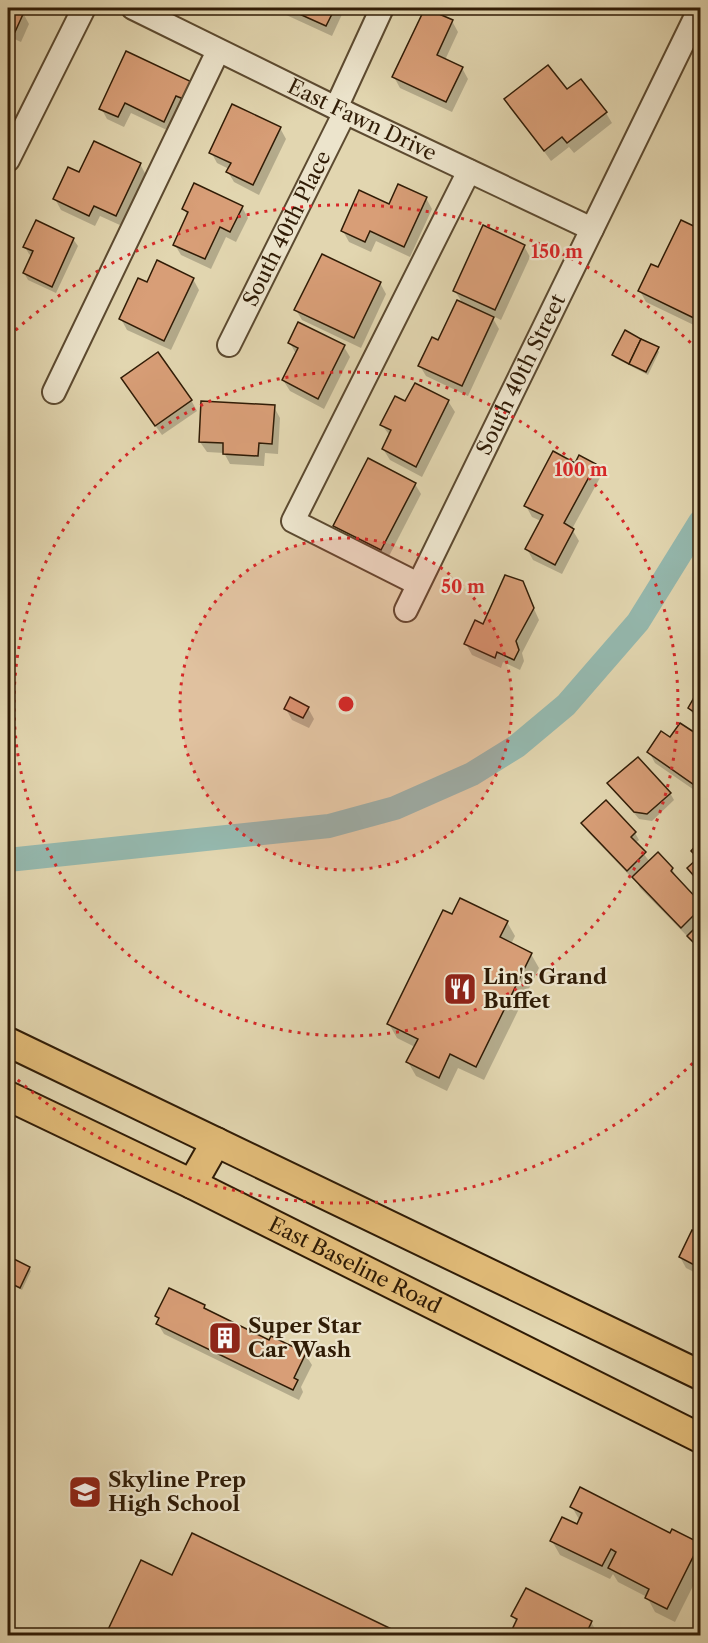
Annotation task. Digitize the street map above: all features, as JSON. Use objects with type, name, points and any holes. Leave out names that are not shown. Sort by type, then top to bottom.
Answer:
[{"type":"main road","points":[[8,1042],[700,1375]]},
{"type":"main road","name":"East Baseline Road","points":[[8,1096],[192,1184],[700,1438]]},
{"type":"main road","points":[[192,1184],[216,1142]]},
{"type":"street","points":[[8,160],[84,8]]},
{"type":"street","name":"East Fawn Drive","points":[[134,8],[340,110],[592,229]]},
{"type":"street","name":"South 40th Place","points":[[229,345],[340,110],[382,8]]},
{"type":"street","name":"South 40th Street","points":[[406,610],[700,8]]},
{"type":"street","points":[[54,392],[218,51]]},
{"type":"street","points":[[418,584],[292,521],[469,171]]},
{"type":"building","points":[[8,8],[24,12],[15,32],[8,28]]},
{"type":"building","points":[[286,8],[335,8],[326,26]]},
{"type":"building","points":[[425,8],[453,20],[437,55],[463,67],[446,102],[392,77]]},
{"type":"building","points":[[126,51],[194,83],[186,100],[176,96],[164,122],[125,103],[118,117],[99,109]]},
{"type":"building","points":[[548,65],[567,89],[581,79],[607,112],[567,143],[562,137],[544,151],[504,99]]},
{"type":"building","points":[[232,104],[281,127],[253,185],[226,172],[231,163],[209,153]]},
{"type":"building","points":[[94,141],[141,163],[116,216],[94,206],[89,216],[53,199],[68,167],[79,172]]},
{"type":"building","points":[[194,183],[243,206],[230,232],[220,227],[205,259],[173,245],[188,212],[182,209]]},
{"type":"building","points":[[398,184],[427,197],[404,247],[370,231],[365,242],[341,231],[359,190],[389,204]]},
{"type":"building","points":[[36,220],[74,238],[52,287],[23,273],[33,251],[23,247]]},
{"type":"building","points":[[681,220],[700,229],[700,321],[638,291],[651,264],[658,267]]},
{"type":"building","points":[[483,225],[525,245],[495,310],[453,291]]},
{"type":"building","points":[[322,254],[381,282],[354,338],[294,310]]},
{"type":"building","points":[[157,260],[194,278],[164,341],[119,319],[138,278],[147,282]]},
{"type":"building","points":[[457,300],[494,317],[462,386],[418,366],[432,337],[438,340]]},
{"type":"building","points":[[298,322],[345,345],[318,399],[282,380],[298,348],[288,343]]},
{"type":"building","points":[[625,330],[641,339],[629,364],[612,355]]},
{"type":"building","points":[[641,339],[659,347],[646,372],[629,364]]},
{"type":"building","points":[[158,352],[192,400],[155,426],[121,378]]},
{"type":"building","points":[[415,383],[449,400],[416,467],[382,449],[391,430],[380,425],[395,396],[405,401]]},
{"type":"building","points":[[201,401],[275,405],[272,444],[259,443],[258,456],[223,454],[223,443],[199,442]]},
{"type":"building","points":[[553,451],[575,463],[579,455],[596,464],[564,523],[574,529],[555,565],[525,549],[543,515],[524,506]]},
{"type":"building","points":[[368,458],[416,483],[381,550],[333,526]]},
{"type":"building","points":[[505,575],[523,581],[534,608],[516,641],[519,650],[514,660],[497,652],[495,658],[464,644],[475,620],[483,624]]},
{"type":"building","points":[[700,687],[700,716],[688,708]]},
{"type":"building","points":[[290,697],[309,707],[303,718],[284,709]]},
{"type":"building","points":[[680,723],[700,736],[700,789],[647,752],[661,731],[670,737]]},
{"type":"building","points":[[638,757],[671,793],[647,814],[634,812],[607,783]]},
{"type":"building","points":[[606,800],[636,832],[631,837],[646,852],[627,871],[581,823]]},
{"type":"building","points":[[700,841],[700,883],[687,868],[698,858],[691,851]]},
{"type":"building","points":[[658,852],[673,868],[671,871],[700,902],[700,909],[681,928],[632,877]]},
{"type":"building","name":"Lin's Grand Buffet","points":[[460,898],[508,921],[500,937],[532,953],[476,1067],[450,1054],[439,1078],[406,1062],[418,1039],[387,1024],[443,910],[452,914]]},
{"type":"building","points":[[700,923],[700,949],[687,936]]},
{"type":"building","points":[[692,1230],[700,1234],[700,1268],[679,1257]]},
{"type":"building","points":[[8,1256],[30,1267],[20,1288],[8,1282]]},
{"type":"building","name":"Super Star Car Wash","points":[[169,1288],[269,1340],[271,1336],[306,1353],[294,1378],[298,1380],[293,1390],[156,1324],[159,1318],[155,1316]]},
{"type":"building","points":[[580,1487],[670,1533],[672,1529],[700,1543],[667,1609],[645,1598],[649,1589],[608,1568],[616,1552],[611,1549],[602,1566],[550,1541],[562,1517],[577,1524],[582,1513],[570,1507]]},
{"type":"building","points":[[192,1533],[406,1636],[105,1636],[141,1560],[172,1575]]},
{"type":"building","points":[[526,1588],[592,1621],[585,1636],[509,1636],[517,1619],[511,1616]]},
{"type":"waterway","points":[[8,860],[329,826],[395,808],[472,774],[517,746],[566,705],[638,622],[700,522]]},
{"type":"place","name":"Lin's Grand Buffet","points":[[460,989]]},
{"type":"place","name":"Super Star Car Wash","points":[[225,1338]]},
{"type":"place","name":"Skyline Prep High School","points":[[85,1492]]}]
